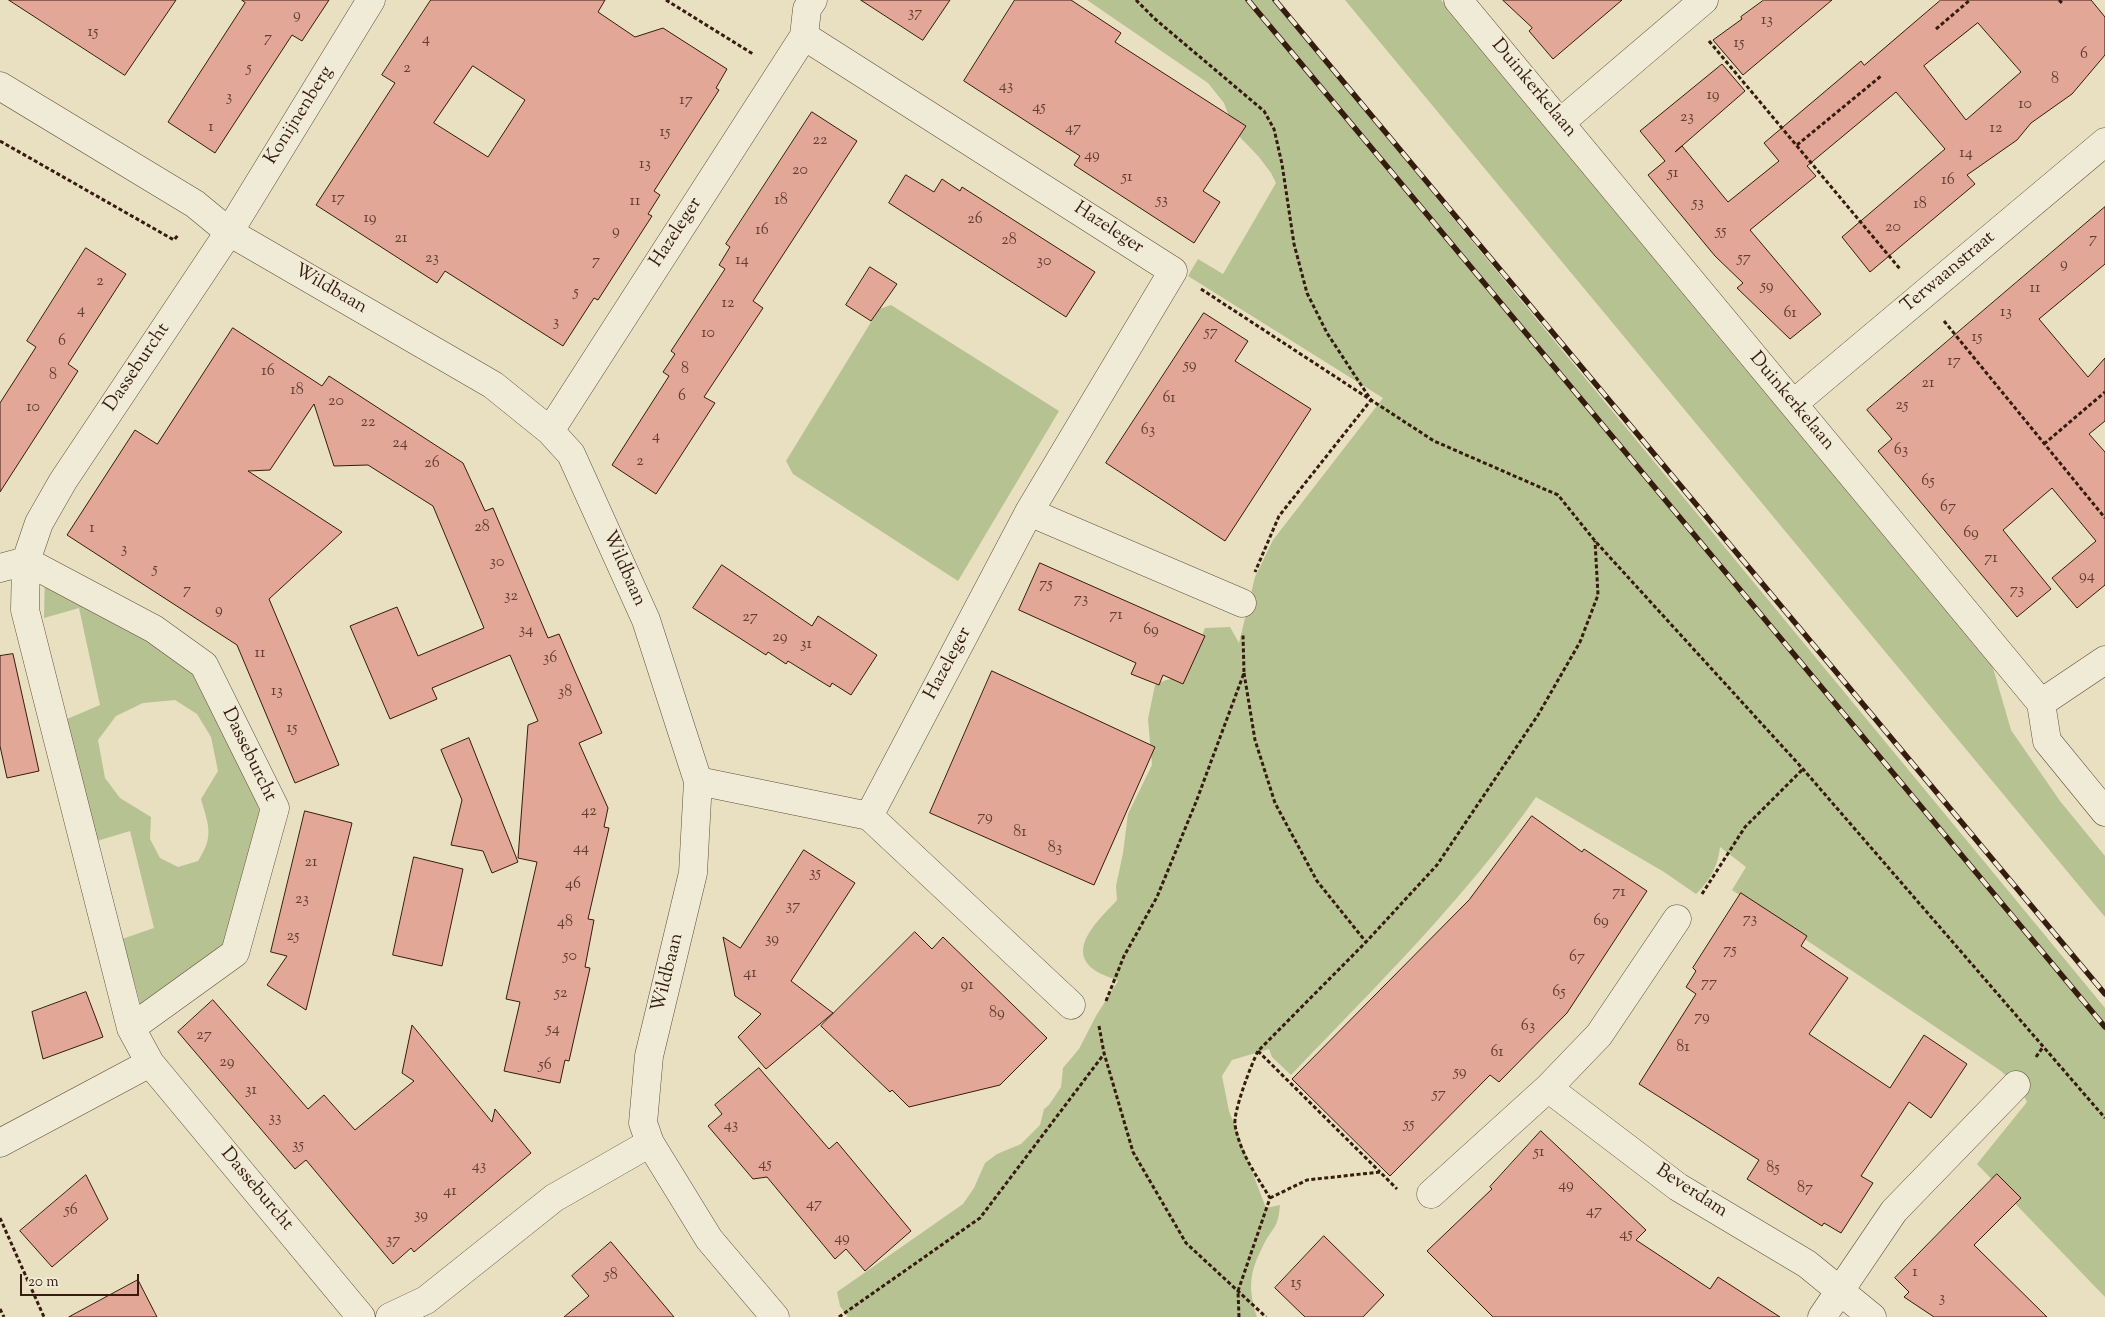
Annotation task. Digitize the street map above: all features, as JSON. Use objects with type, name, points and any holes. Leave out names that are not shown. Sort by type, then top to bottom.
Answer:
[{"type":"street","name":"Konijnenberg","points":[[229,232],[371,0]]},
{"type":"street","name":"Hazeleger","points":[[550,431],[804,36],[808,9],[813,0]]},
{"type":"street","name":"Duinkerkelaan","points":[[1458,0],[2041,703]]},
{"type":"street","points":[[1561,122],[1696,7]]},
{"type":"street","name":"Hazeleger","points":[[804,36],[1174,271],[1029,512],[869,816]]},
{"type":"street","name":"Wildbaan","points":[[0,86],[195,204],[229,232],[493,385],[550,431],[571,454],[646,620],[698,781],[694,873],[649,1056],[643,1123],[650,1143],[709,1239],[775,1317]]},
{"type":"street","name":"Terwaanstraat","points":[[1792,404],[2105,142]]},
{"type":"street","name":"Dasseburcht","points":[[229,232],[62,481],[39,523],[26,561],[25,610],[130,1028],[150,1063],[361,1317]]},
{"type":"street","points":[[1029,512],[1242,603]]},
{"type":"street","name":"Dasseburcht","points":[[26,561],[154,629],[204,665],[275,808],[235,953],[130,1028]]},
{"type":"street","points":[[0,568],[26,561]]},
{"type":"street","points":[[2105,660],[2041,703],[2047,741],[2105,812]]},
{"type":"street","points":[[698,781],[869,816],[1071,1005]]},
{"type":"street","points":[[1431,1194],[1548,1088],[1599,1035],[1677,919]]},
{"type":"street","points":[[0,1143],[150,1063]]},
{"type":"street","points":[[1822,1317],[1894,1211],[2016,1085]]},
{"type":"street","name":"Beverdam","points":[[1548,1088],[1678,1187],[1807,1264],[1872,1317]]},
{"type":"street","points":[[390,1317],[426,1300],[554,1198],[650,1143]]},
{"type":"path","points":[[666,0],[781,71]]},
{"type":"path","points":[[1136,0],[1264,111],[1274,129],[1282,164],[1294,244],[1307,293],[1327,333],[1371,400]]},
{"type":"path","points":[[1936,29],[1970,0]]},
{"type":"path","points":[[1696,7],[1796,145],[2105,518]]},
{"type":"path","points":[[1796,145],[1881,76]]},
{"type":"path","points":[[0,141],[174,240],[195,204]]},
{"type":"path","points":[[1174,271],[1434,441],[1558,495],[1595,541],[1803,769],[2105,1118]]},
{"type":"path","points":[[2044,444],[2105,392]]},
{"type":"path","points":[[1366,942],[1317,881],[1275,803],[1254,740],[1244,673],[1242,603],[1279,516],[1371,400]]},
{"type":"path","points":[[1270,1198],[1244,1155],[1234,1123],[1248,1070],[1258,1051],[1366,942],[1436,865],[1538,715],[1580,642],[1598,595],[1595,541]]},
{"type":"path","points":[[1104,1007],[1124,956],[1157,897],[1196,802],[1244,673]]},
{"type":"path","points":[[1677,919],[1693,908],[1745,827],[1803,769]]},
{"type":"path","points":[[1099,1020],[1104,1053],[1133,1152],[1186,1243],[1266,1317]]},
{"type":"path","points":[[1258,1051],[1403,1195],[1431,1194]]},
{"type":"path","points":[[839,1317],[980,1218],[1104,1053]]},
{"type":"path","points":[[1239,1317],[1238,1291],[1270,1198],[1307,1180],[1380,1172]]},
{"type":"path","points":[[0,1218],[44,1317]]},
{"type":"path","points":[[0,1309],[4,1317]]},
{"type":"green space","points":[[1087,0],[1273,0],[2105,1008],[2105,1297],[1977,1164],[2027,1102],[2021,1090],[2001,1071],[1732,890],[1746,867],[1720,847],[1718,860],[1713,872],[1696,894],[1664,872],[1536,797],[1509,835],[1450,906],[1291,1075],[1272,1057],[1269,1049],[1232,1060],[1222,1076],[1229,1111],[1266,1208],[1280,1205],[1276,1224],[1258,1256],[1251,1281],[1252,1298],[1257,1317],[848,1317],[840,1306],[837,1292],[963,1204],[974,1188],[985,1163],[997,1154],[1021,1144],[1040,1125],[1044,1109],[1049,1105],[1061,1087],[1063,1068],[1079,1049],[1096,1016],[1118,981],[1097,972],[1087,963],[1083,955],[1084,946],[1086,938],[1092,929],[1117,900],[1116,886],[1128,814],[1152,765],[1148,719],[1155,685],[1166,680],[1186,676],[1205,628],[1230,627],[1239,643],[1255,577],[1273,540],[1383,398],[1188,276],[1198,259],[1223,274],[1276,183],[1259,157],[1235,132],[1224,103],[1208,83]]},
{"type":"green space","points":[[1345,0],[1441,0],[1991,661],[2011,730],[2060,801],[2105,856],[2105,917]]},
{"type":"green space","points":[[891,305],[1059,411],[958,581],[793,474],[786,461],[879,309]]},
{"type":"green space","points":[[45,571],[200,668],[221,711],[262,817],[224,955],[143,1013],[122,939],[154,928],[130,831],[97,841],[67,719],[100,705],[79,608],[44,618]],"holes":[[[175,700],[197,714],[211,737],[218,771],[201,799],[208,824],[206,845],[198,861],[178,867],[160,858],[150,839],[151,817],[120,798],[105,778],[98,740],[116,716],[143,703]]]},
{"type":"building","points":[[9,0],[176,0],[125,75]]},
{"type":"building","points":[[242,0],[329,0],[302,41],[292,35],[215,153],[168,122],[245,3]]},
{"type":"building","points":[[431,0],[605,0],[598,12],[635,37],[663,28],[727,69],[716,88],[719,90],[654,191],[660,195],[648,214],[652,216],[598,300],[594,298],[563,346],[445,271],[437,283],[316,205],[395,83],[382,75]],"holes":[[[473,66],[525,100],[488,157],[434,123]]]},
{"type":"building","points":[[861,0],[950,0],[923,40]]},
{"type":"building","points":[[1015,0],[1071,0],[1121,33],[1115,42],[1246,126],[1203,191],[1220,202],[1194,243],[1074,165],[1080,156],[964,81]]},
{"type":"building","points":[[1503,0],[1622,0],[1553,59],[1529,31],[1532,28]]},
{"type":"building","points":[[1764,0],[1832,0],[1743,75],[1713,40]]},
{"type":"building","points":[[1941,0],[2091,0],[2105,17],[2105,55],[2072,94],[2031,123],[2017,140],[1967,175],[1975,184],[1870,272],[1842,237],[1945,149],[1896,92],[1807,166],[1816,176],[1750,230],[1821,314],[1790,339],[1737,288],[1743,283],[1715,256],[1648,175],[1665,161],[1640,131],[1722,64],[1745,91],[1675,152],[1682,146],[1728,202],[1779,161],[1764,143],[1861,61],[1864,65]],"holes":[[[1978,23],[2021,72],[1966,120],[1924,66]]]},
{"type":"building","points":[[812,112],[857,141],[753,301],[763,308],[704,397],[715,403],[656,494],[612,465],[669,376],[663,372],[675,354],[671,351],[725,269],[719,265],[730,247],[726,244]]},
{"type":"building","points":[[906,175],[934,192],[942,179],[960,191],[962,187],[1095,272],[1066,317],[889,203]]},
{"type":"building","points":[[2105,207],[2105,264],[2039,319],[2088,377],[2105,358],[2105,421],[2089,434],[2105,452],[2105,585],[2077,608],[2052,578],[2096,541],[2052,488],[2003,530],[2051,589],[2017,617],[1878,451],[1892,439],[1867,410]]},
{"type":"building","points":[[86,248],[126,274],[68,364],[78,371],[0,492],[0,403],[36,347],[27,341]]},
{"type":"building","points":[[870,267],[897,284],[871,321],[846,305]]},
{"type":"building","points":[[1204,313],[1248,341],[1235,361],[1311,409],[1225,541],[1106,463]]},
{"type":"building","points":[[233,328],[322,386],[329,376],[463,463],[485,511],[493,508],[548,638],[559,634],[602,733],[579,743],[608,808],[604,827],[609,828],[588,919],[594,920],[585,967],[590,968],[569,1061],[565,1060],[560,1083],[504,1071],[520,1002],[506,999],[537,862],[518,858],[528,725],[538,721],[510,655],[432,688],[437,699],[390,719],[350,626],[397,607],[418,656],[484,628],[433,506],[368,465],[334,466],[314,404],[270,470],[248,471],[342,532],[269,599],[339,765],[295,783],[237,645],[67,535],[135,430],[157,444]]},
{"type":"building","points":[[1040,563],[1205,636],[1183,684],[1163,675],[1159,685],[1131,674],[1136,663],[1019,610]]},
{"type":"building","points":[[722,565],[812,626],[818,616],[877,655],[851,695],[832,683],[830,687],[788,661],[786,664],[768,652],[766,655],[693,608]]},
{"type":"building","points":[[13,654],[39,771],[7,778],[0,746],[0,656]]},
{"type":"building","points":[[992,671],[1155,747],[1094,885],[930,813]]},
{"type":"building","points":[[469,738],[518,862],[492,873],[483,851],[451,845],[462,800],[441,750]]},
{"type":"building","points":[[305,811],[352,823],[306,1010],[267,985],[287,956],[271,952]]},
{"type":"building","points":[[1532,816],[1582,852],[1584,849],[1647,891],[1567,1013],[1499,1082],[1490,1075],[1390,1176],[1292,1079],[1469,900]]},
{"type":"building","points":[[804,850],[855,883],[791,981],[833,1013],[766,1069],[738,1037],[761,1014],[735,996],[723,937],[740,948]]},
{"type":"building","points":[[414,857],[463,869],[442,966],[393,955]]},
{"type":"building","points":[[1741,893],[1807,936],[1801,946],[1848,978],[1809,1034],[1890,1088],[1924,1035],[1967,1064],[1931,1118],[1909,1102],[1861,1176],[1873,1183],[1841,1233],[1824,1223],[1822,1226],[1747,1179],[1759,1160],[1639,1084],[1696,994],[1686,987],[1696,971],[1693,968]]},
{"type":"building","points":[[915,932],[932,949],[943,937],[1047,1038],[1000,1085],[909,1107],[892,1090],[890,1092],[821,1026]]},
{"type":"building","points":[[86,992],[103,1037],[43,1059],[32,1012]]},
{"type":"building","points":[[213,1000],[308,1109],[324,1095],[355,1130],[414,1081],[402,1073],[412,1025],[492,1122],[495,1109],[531,1153],[414,1252],[411,1248],[393,1264],[306,1160],[295,1169],[178,1032]]},
{"type":"building","points":[[759,1068],[829,1149],[837,1142],[911,1231],[865,1271],[846,1249],[835,1259],[767,1177],[753,1179],[708,1126],[722,1114],[715,1105]]},
{"type":"building","points":[[1541,1131],[1646,1230],[1636,1240],[1710,1289],[1718,1277],[1780,1317],[1493,1317],[1427,1251],[1492,1189],[1490,1187]]},
{"type":"building","points":[[1997,1174],[2021,1198],[1974,1245],[2047,1317],[1934,1317],[1904,1297],[1909,1292],[1895,1278]]},
{"type":"building","points":[[86,1175],[108,1219],[52,1267],[20,1231]]},
{"type":"building","points":[[1324,1236],[1384,1295],[1363,1317],[1305,1317],[1275,1288]]},
{"type":"building","points":[[611,1242],[674,1317],[564,1317],[589,1296],[572,1276]]},
{"type":"building","points":[[138,1280],[157,1317],[69,1317]]},
{"type":"railway","points":[[1248,0],[2105,1027]]},
{"type":"railway","points":[[1275,0],[2105,994]]}]
